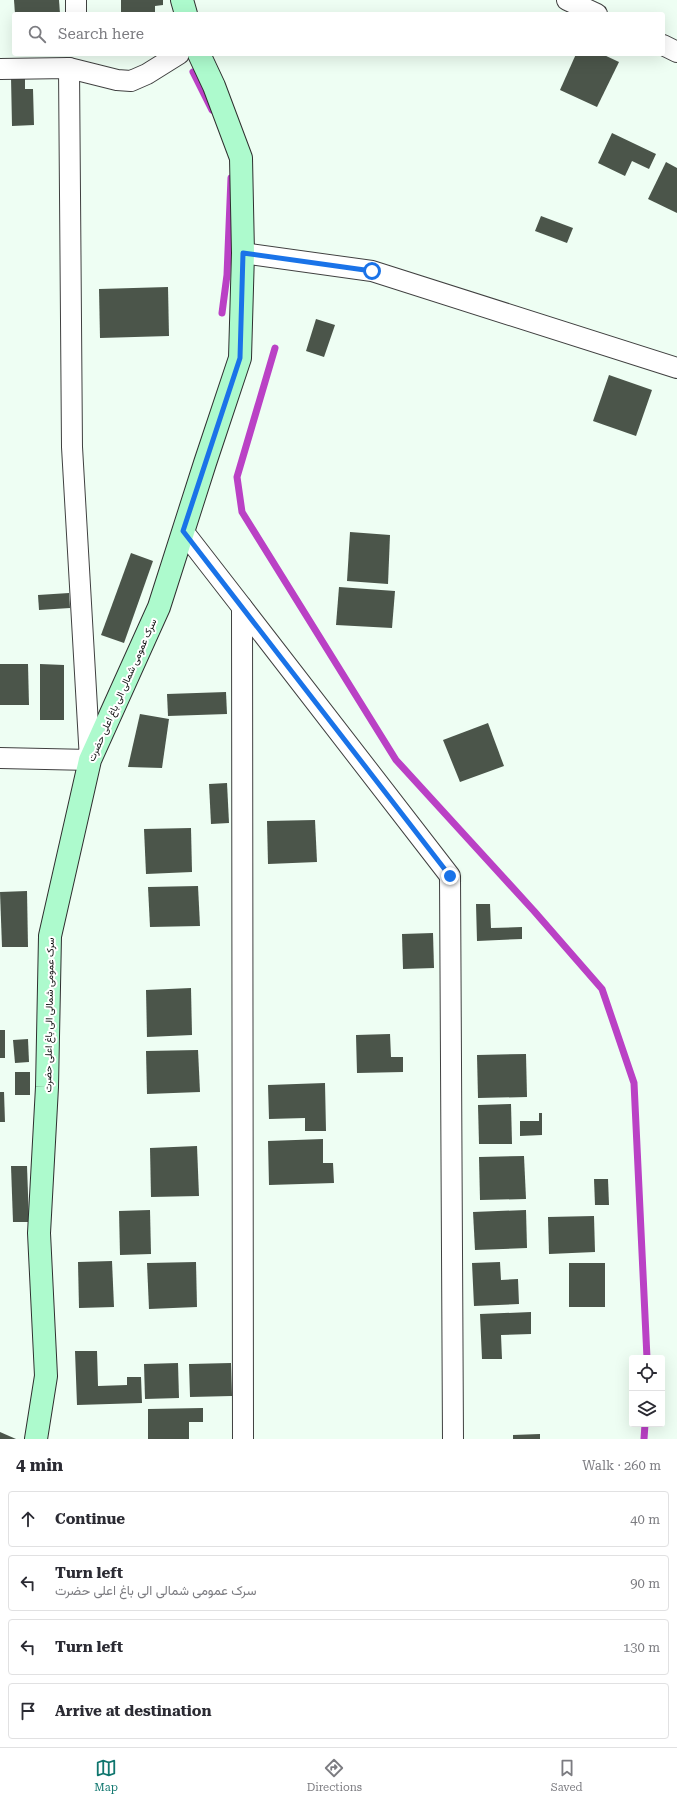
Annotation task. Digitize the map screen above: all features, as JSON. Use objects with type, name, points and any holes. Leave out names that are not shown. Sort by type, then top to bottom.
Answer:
[{"type":"street","points":[[76,0],[76,12]]},
{"type":"street","points":[[182,0],[185,12]]},
{"type":"street","points":[[567,0],[593,12]]},
{"type":"street","points":[[665,46],[677,52]]},
{"type":"street","name":"سرک عمومی شمالی الی باغ اعلی حضرت","points":[[36,1439],[46,1376],[39,1233],[47,1087],[50,936],[90,760],[159,607],[240,358],[243,253],[241,158],[214,86],[200,56]]},
{"type":"street","points":[[0,69],[69,68],[117,80],[131,81],[147,74],[172,58]]},
{"type":"street","points":[[0,758],[90,760],[72,447],[69,68]]},
{"type":"street","points":[[243,253],[372,271],[677,368]]},
{"type":"street","points":[[183,531],[450,876],[453,1439]]},
{"type":"street","points":[[242,607],[243,1439]]},
{"type":"building","points":[[14,0],[59,0],[60,12],[15,12]]},
{"type":"building","points":[[121,0],[163,0],[163,5],[155,6],[155,12],[121,12]]},
{"type":"building","points":[[575,56],[606,56],[619,62],[597,107],[560,90]]},
{"type":"building","points":[[11,77],[25,77],[25,89],[33,89],[34,125],[12,126]]},
{"type":"building","points":[[612,133],[656,154],[649,169],[632,161],[625,176],[598,163]]},
{"type":"building","points":[[666,162],[677,168],[677,213],[648,199]]},
{"type":"building","points":[[541,216],[573,228],[567,243],[535,231]]},
{"type":"building","points":[[168,287],[169,336],[100,338],[99,289]]},
{"type":"building","points":[[316,319],[335,325],[324,357],[306,351]]},
{"type":"building","points":[[609,375],[652,390],[636,436],[593,421]]},
{"type":"building","points":[[350,532],[390,535],[388,584],[347,581]]},
{"type":"building","points":[[131,553],[153,561],[124,643],[101,635]]},
{"type":"building","points":[[339,587],[395,591],[392,628],[336,625]]},
{"type":"building","points":[[69,593],[70,608],[39,610],[38,595]]},
{"type":"building","points":[[0,664],[28,664],[29,705],[0,705]]},
{"type":"building","points":[[40,664],[64,665],[64,720],[40,720]]},
{"type":"building","points":[[226,692],[227,714],[168,716],[167,694]]},
{"type":"building","points":[[140,714],[169,719],[162,768],[128,767]]},
{"type":"building","points":[[488,723],[504,766],[460,782],[443,740]]},
{"type":"building","points":[[227,783],[229,823],[211,824],[209,784]]},
{"type":"building","points":[[315,820],[317,862],[268,864],[267,821]]},
{"type":"building","points":[[191,828],[192,872],[146,874],[144,829]]},
{"type":"building","points":[[198,886],[200,926],[150,927],[148,887]]},
{"type":"building","points":[[27,891],[28,947],[2,947],[0,892]]},
{"type":"building","points":[[476,904],[490,904],[491,928],[522,927],[522,939],[477,941]]},
{"type":"building","points":[[433,933],[434,968],[403,969],[402,934]]},
{"type":"building","points":[[191,988],[192,1035],[147,1037],[146,990]]},
{"type":"building","points":[[0,1030],[5,1030],[5,1058],[0,1058]]},
{"type":"building","points":[[390,1034],[391,1057],[403,1057],[403,1072],[357,1073],[356,1035]]},
{"type":"building","points":[[28,1039],[29,1062],[15,1063],[13,1040]]},
{"type":"building","points":[[198,1050],[200,1092],[147,1094],[146,1051]]},
{"type":"building","points":[[526,1054],[527,1097],[478,1098],[477,1055]]},
{"type":"building","points":[[15,1072],[30,1072],[30,1095],[15,1095]]},
{"type":"building","points":[[325,1083],[326,1131],[305,1131],[305,1118],[269,1119],[268,1085]]},
{"type":"building","points":[[0,1092],[4,1092],[5,1122],[0,1122]]},
{"type":"building","points":[[511,1104],[512,1144],[479,1144],[478,1105]]},
{"type":"building","points":[[539,1113],[542,1113],[542,1135],[520,1136],[520,1121],[539,1121]]},
{"type":"building","points":[[323,1139],[323,1163],[333,1163],[334,1183],[269,1185],[268,1141]]},
{"type":"building","points":[[197,1146],[199,1196],[151,1197],[150,1148]]},
{"type":"building","points":[[524,1156],[526,1199],[480,1200],[479,1157]]},
{"type":"building","points":[[11,1166],[27,1166],[29,1222],[13,1222]]},
{"type":"building","points":[[594,1179],[608,1179],[609,1205],[595,1205]]},
{"type":"building","points":[[150,1210],[151,1254],[120,1255],[119,1211]]},
{"type":"building","points":[[526,1210],[527,1248],[475,1250],[473,1212]]},
{"type":"building","points":[[594,1216],[595,1252],[549,1254],[548,1217]]},
{"type":"building","points":[[112,1261],[114,1307],[79,1308],[78,1262]]},
{"type":"building","points":[[196,1262],[197,1307],[149,1309],[147,1263]]},
{"type":"building","points":[[500,1262],[501,1280],[518,1279],[519,1304],[474,1306],[472,1263]]},
{"type":"building","points":[[569,1263],[605,1263],[605,1307],[569,1307]]},
{"type":"building","points":[[531,1312],[531,1334],[501,1335],[502,1359],[482,1359],[480,1314]]},
{"type":"building","points":[[75,1351],[97,1351],[98,1386],[127,1385],[127,1377],[141,1377],[142,1403],[77,1405]]},
{"type":"building","points":[[178,1363],[179,1398],[145,1399],[144,1364]]},
{"type":"building","points":[[231,1363],[232,1396],[190,1397],[189,1364]]},
{"type":"building","points":[[203,1408],[203,1422],[189,1422],[189,1439],[148,1439],[148,1409]]},
{"type":"building","points":[[0,1432],[16,1439],[0,1439]]},
{"type":"building","points":[[540,1434],[540,1439],[513,1439],[513,1435]]},
{"type":"waterway","points":[[193,72],[212,110]]},
{"type":"waterway","points":[[222,313],[227,275],[231,178]]},
{"type":"waterway","points":[[275,348],[237,477],[242,512],[396,760],[534,911],[602,989],[634,1083],[647,1355]]},
{"type":"waterway","points":[[644,1439],[645,1427]]},
{"type":"route","points":[[372,271],[243,253],[240,358],[204,463],[183,531],[450,876]]}]
